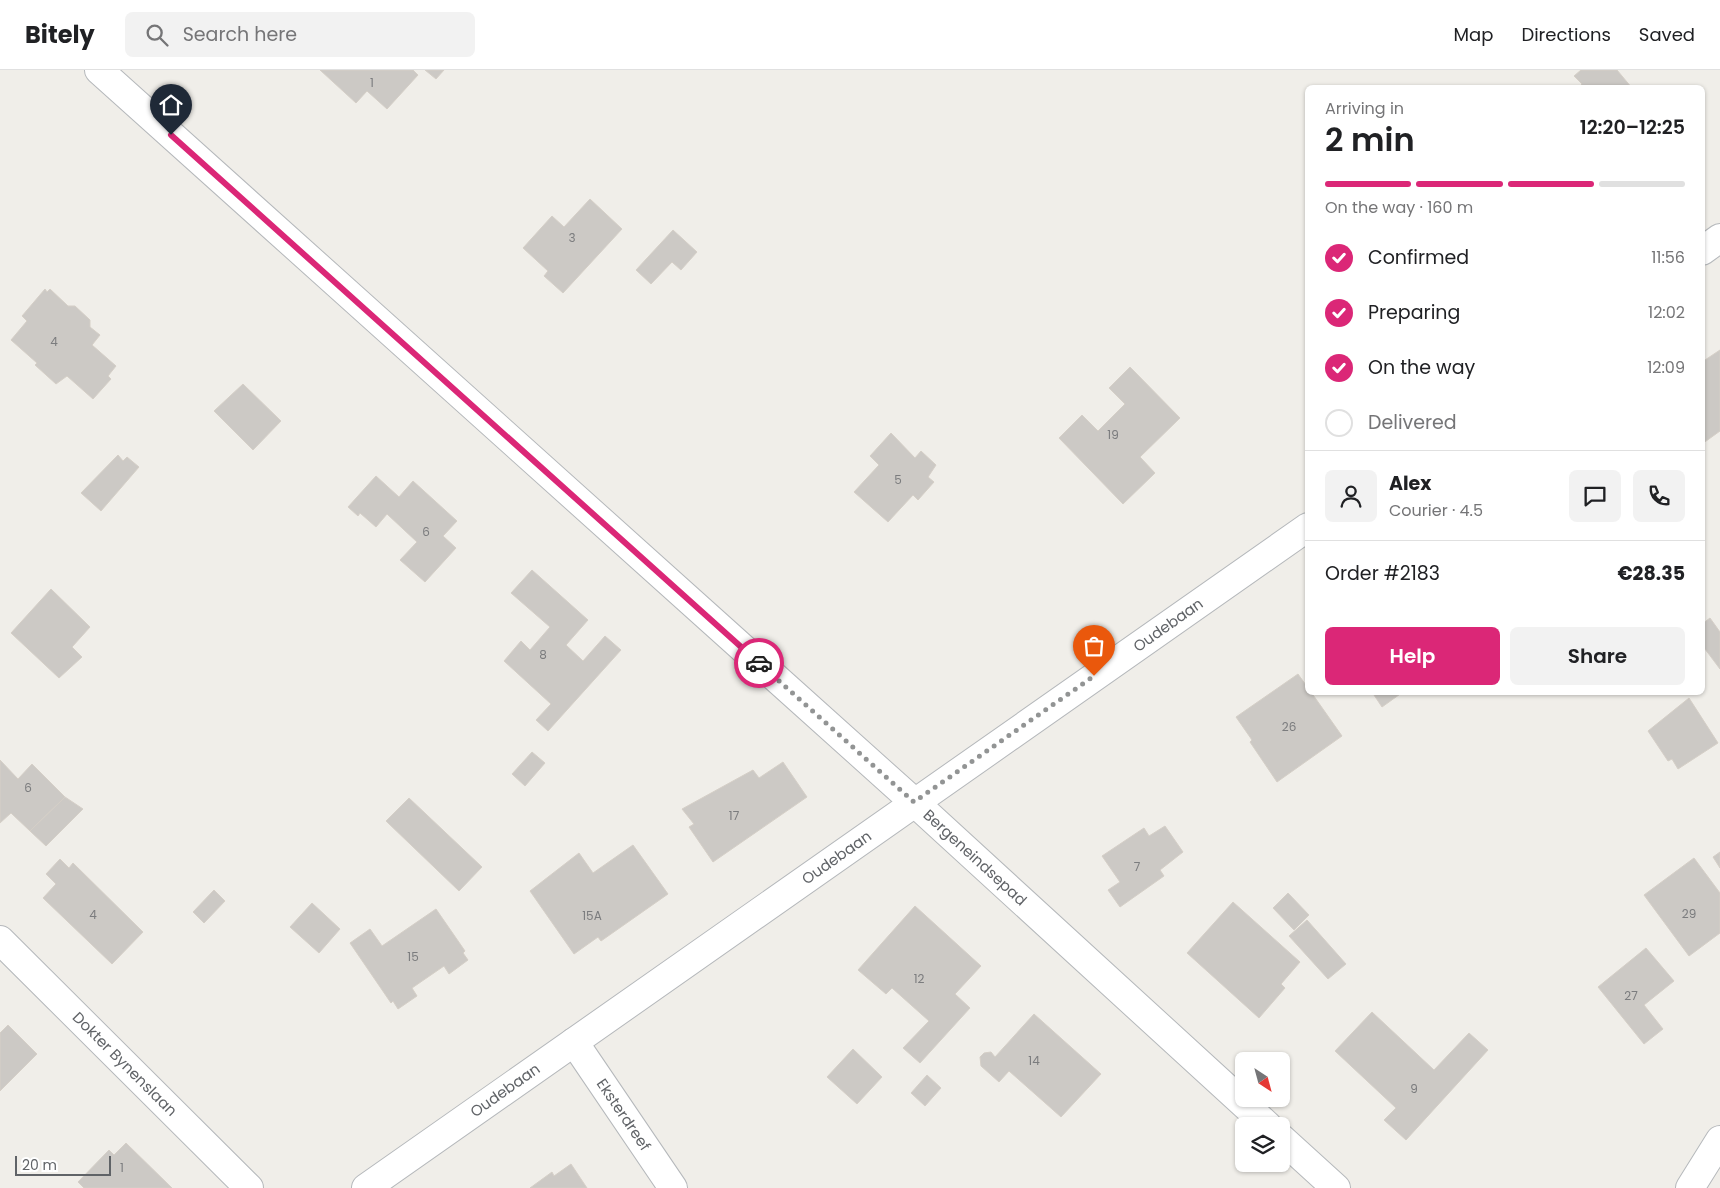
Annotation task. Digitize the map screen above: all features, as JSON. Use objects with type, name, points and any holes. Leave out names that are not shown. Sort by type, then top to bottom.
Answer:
[{"type":"street","name":"Bergeneindsepad","points":[[99,70],[914,802],[1258,1117]]},
{"type":"street","points":[[1705,249],[1720,238]]},
{"type":"street","name":"Oudebaan","points":[[366,1188],[1305,529]]},
{"type":"street","name":"Dokter Bynenslaan","points":[[0,940],[248,1188]]},
{"type":"street","name":"Eksterdreef","points":[[574,1042],[673,1188]]},
{"type":"street","points":[[1690,1188],[1720,1140]]},
{"type":"street","points":[[1290,1146],[1336,1188]]},
{"type":"building","points":[[320,70],[413,70],[418,75],[387,109],[367,91],[356,103]]},
{"type":"building","points":[[425,70],[444,70],[436,79]]},
{"type":"building","points":[[1581,70],[1617,70],[1630,85],[1581,85],[1574,76]]},
{"type":"building","points":[[590,199],[622,229],[563,293],[544,276],[548,271],[523,248],[552,216],[564,227]]},
{"type":"building","points":[[673,230],[697,252],[681,270],[672,262],[651,284],[636,270]]},
{"type":"building","points":[[45,289],[47,292],[50,289],[68,306],[75,306],[90,320],[90,327],[100,335],[92,345],[116,366],[108,376],[111,379],[93,399],[67,376],[56,384],[35,365],[37,363],[11,340],[27,321],[22,316]]},
{"type":"building","points":[[1720,350],[1720,431],[1705,442],[1705,360]]},
{"type":"building","points":[[1130,367],[1180,418],[1140,457],[1155,473],[1123,504],[1059,438],[1082,415],[1098,431],[1125,404],[1109,388]]},
{"type":"building","points":[[243,384],[281,421],[253,450],[214,411]]},
{"type":"building","points":[[891,433],[915,458],[921,451],[936,465],[928,477],[934,482],[918,500],[913,495],[888,522],[854,492],[879,465],[870,456]]},
{"type":"building","points":[[118,455],[123,461],[127,457],[139,467],[101,511],[81,493]]},
{"type":"building","points":[[376,476],[399,497],[413,481],[457,521],[443,536],[456,548],[425,582],[400,560],[417,542],[387,514],[376,527],[360,513],[358,516],[348,507]]},
{"type":"building","points":[[532,570],[588,620],[566,645],[583,661],[605,636],[621,650],[548,731],[536,720],[551,704],[504,661],[521,641],[530,650],[550,627],[511,593]]},
{"type":"building","points":[[51,589],[90,627],[72,647],[82,657],[59,678],[11,633]]},
{"type":"building","points":[[1710,618],[1720,632],[1720,669],[1705,649],[1705,622]]},
{"type":"building","points":[[1298,674],[1305,684],[1305,695],[1313,695],[1342,736],[1277,782],[1236,717]]},
{"type":"building","points":[[1374,695],[1399,695],[1382,707]]},
{"type":"building","points":[[1689,698],[1718,743],[1678,769],[1672,759],[1668,761],[1648,731]]},
{"type":"building","points":[[532,752],[545,763],[525,786],[512,774]]},
{"type":"building","points":[[0,760],[18,779],[32,764],[65,797],[30,831],[11,813],[0,823]]},
{"type":"building","points":[[783,762],[807,797],[713,862],[689,827],[694,824],[682,809],[753,770],[759,778]]},
{"type":"building","points":[[65,797],[83,809],[46,846],[30,831]]},
{"type":"building","points":[[409,798],[482,867],[459,891],[386,821]]},
{"type":"building","points":[[1165,826],[1183,852],[1160,870],[1164,876],[1120,907],[1108,890],[1120,882],[1102,856],[1144,828],[1149,836]]},
{"type":"building","points":[[633,845],[668,894],[601,941],[598,937],[574,954],[530,891],[579,853],[593,873]]},
{"type":"building","points":[[1720,852],[1720,868],[1713,857]]},
{"type":"building","points":[[1694,858],[1720,893],[1720,933],[1689,956],[1644,895]]},
{"type":"building","points":[[60,859],[69,868],[73,863],[143,932],[112,964],[43,898],[56,884],[46,874]]},
{"type":"building","points":[[214,890],[225,901],[204,923],[193,912]]},
{"type":"building","points":[[1288,893],[1309,915],[1294,930],[1273,908]]},
{"type":"building","points":[[1233,902],[1300,962],[1281,984],[1285,988],[1259,1018],[1187,953]]},
{"type":"building","points":[[312,903],[340,929],[319,953],[290,927]]},
{"type":"building","points":[[915,906],[981,966],[955,994],[970,1008],[920,1063],[903,1048],[929,1021],[892,988],[886,994],[858,970]]},
{"type":"building","points":[[436,909],[465,951],[463,953],[468,960],[449,974],[444,966],[412,988],[417,996],[398,1009],[393,1001],[391,1003],[350,943],[370,929],[382,946]]},
{"type":"building","points":[[1307,920],[1346,964],[1328,979],[1289,936]]},
{"type":"building","points":[[1646,948],[1674,981],[1644,1005],[1663,1029],[1644,1044],[1598,987]]},
{"type":"building","points":[[1372,1012],[1434,1070],[1469,1033],[1488,1050],[1406,1140],[1384,1120],[1396,1108],[1335,1051]]},
{"type":"building","points":[[1034,1014],[1101,1074],[1061,1117],[1009,1071],[999,1082],[981,1066],[980,1057],[984,1053],[991,1052],[995,1057]]},
{"type":"building","points":[[8,1025],[37,1054],[0,1091],[0,1033]]},
{"type":"building","points":[[853,1049],[882,1077],[857,1104],[827,1077]]},
{"type":"building","points":[[927,1075],[941,1088],[925,1106],[911,1093]]},
{"type":"building","points":[[126,1143],[172,1188],[84,1188],[78,1182],[109,1150],[114,1155]]},
{"type":"building","points":[[571,1164],[587,1188],[530,1188],[552,1172],[554,1176]]},
{"type":"way so far","points":[[759,663],[914,802],[1094,676]]},
{"type":"route","points":[[171,135],[759,663]]}]
